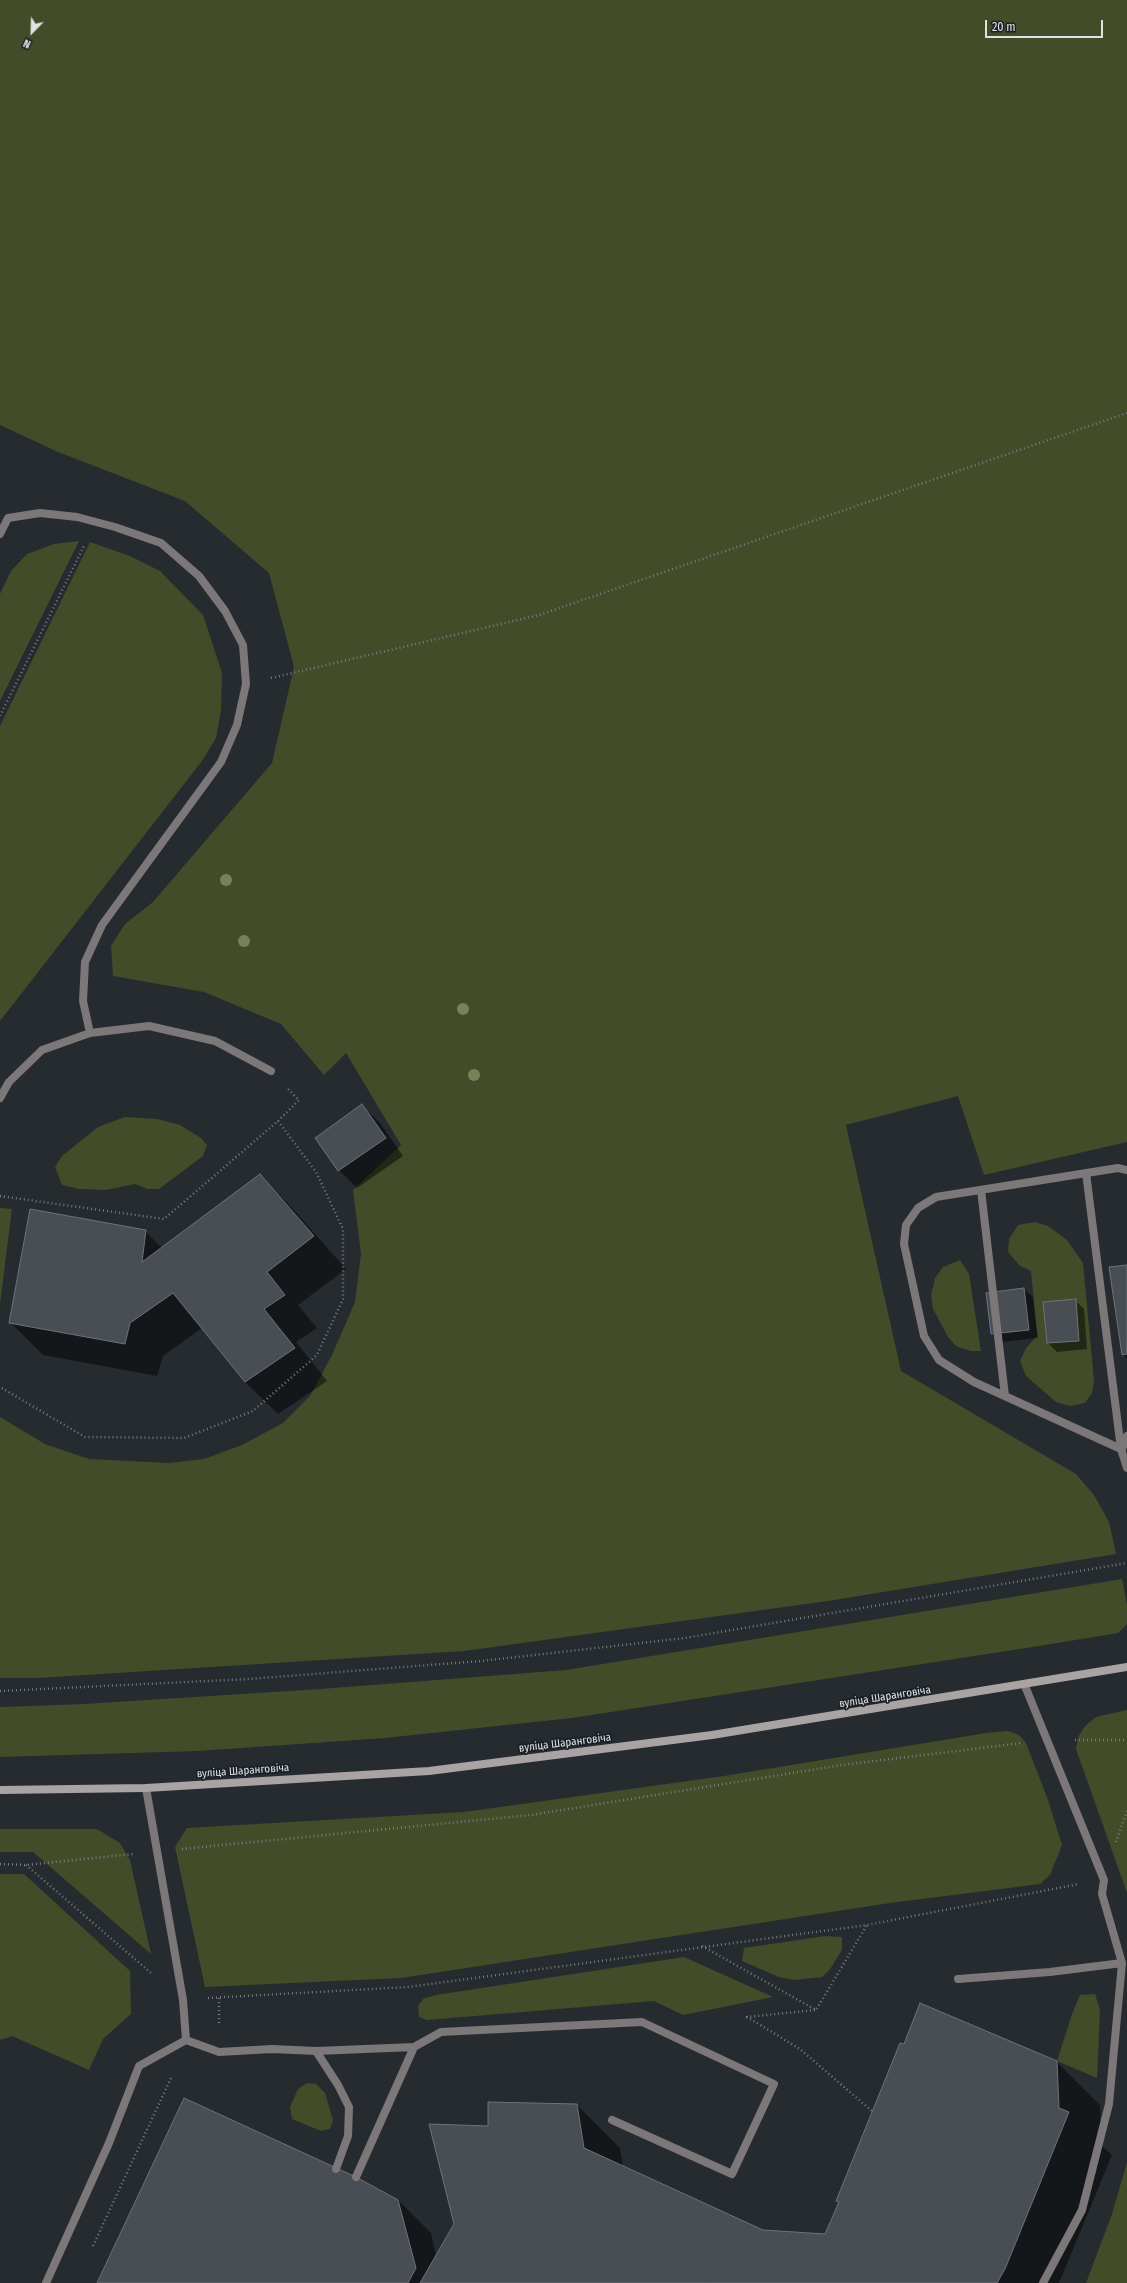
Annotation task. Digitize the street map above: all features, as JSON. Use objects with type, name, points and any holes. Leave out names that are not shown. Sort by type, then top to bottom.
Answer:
[{"type":"main road","name":"вуліца Шаранговіча","points":[[0,1790],[146,1788],[437,1770],[712,1735],[1025,1686],[1127,1668]]},
{"type":"lane","points":[[0,534],[8,518],[40,513],[77,517],[161,543],[199,576],[224,611],[243,645],[246,684],[237,725],[221,762],[102,925],[85,962],[83,1001],[90,1033]]},
{"type":"lane","points":[[0,1098],[9,1082],[42,1050],[90,1033],[149,1026],[215,1041],[271,1071]]},
{"type":"lane","points":[[1121,1449],[974,1382],[940,1360],[924,1336],[904,1244],[906,1225],[918,1208],[936,1197],[1118,1168],[1127,1170]]},
{"type":"lane","points":[[1086,1173],[1121,1449],[1127,1468]]},
{"type":"lane","points":[[980,1190],[1005,1396]]},
{"type":"lane","points":[[1121,1449],[1127,1436]]},
{"type":"lane","points":[[1025,1686],[1104,1880],[1102,1894],[1122,1963],[1109,2104],[1082,2210],[1043,2283]]},
{"type":"lane","points":[[146,1788],[183,2000],[186,2040]]},
{"type":"lane","points":[[958,1979],[1050,1972],[1122,1963]]},
{"type":"lane","points":[[46,2283],[109,2143],[139,2066],[186,2040],[219,2052],[272,2049],[316,2051],[414,2047],[441,2032],[642,2022],[774,2084],[732,2174],[612,2120]]},
{"type":"lane","points":[[356,2177],[414,2047]]},
{"type":"lane","points":[[316,2051],[338,2085],[349,2107],[348,2136],[336,2169]]},
{"type":"path","points":[[246,684],[539,615],[1127,413]]},
{"type":"path","points":[[0,716],[95,522]]},
{"type":"path","points":[[0,1196],[164,1219],[278,1121],[299,1100],[271,1071]]},
{"type":"path","points":[[0,1387],[85,1437],[184,1438],[253,1411],[317,1355],[343,1299],[343,1229],[316,1172],[278,1121]]},
{"type":"path","points":[[0,1691],[249,1679],[481,1661],[677,1639],[1127,1564]]},
{"type":"path","points":[[0,1864],[26,1865],[531,1815],[842,1765],[1047,1740],[1127,1740]]},
{"type":"path","points":[[26,1865],[183,2000],[408,1987],[702,1946],[867,1925],[1104,1880]]},
{"type":"path","points":[[816,2010],[867,1925]]},
{"type":"path","points":[[702,1946],[816,2010]]},
{"type":"path","points":[[219,1998],[219,2052]]},
{"type":"path","points":[[816,2010],[747,2017],[800,2049],[872,2111]]},
{"type":"path","points":[[92,2248],[175,2070]]},
{"type":"green space","points":[[0,0],[1127,0],[1127,1142],[984,1175],[958,1096],[846,1125],[901,1371],[1076,1474],[1094,1495],[1109,1522],[1116,1554],[828,1601],[464,1651],[38,1678],[0,1678],[0,1417],[45,1444],[89,1459],[169,1463],[204,1459],[242,1445],[283,1423],[310,1396],[332,1355],[355,1302],[361,1254],[353,1190],[401,1145],[346,1053],[324,1075],[281,1024],[204,992],[113,976],[111,946],[125,924],[153,902],[272,763],[294,667],[269,573],[185,501],[58,452],[0,425]]},
{"type":"green space","points":[[79,541],[0,701],[0,594],[11,571],[27,554],[54,544]]},
{"type":"green space","points":[[90,542],[130,556],[160,571],[203,615],[222,673],[221,710],[216,738],[202,761],[0,1021],[0,726]]},
{"type":"green space","points":[[125,1117],[157,1119],[180,1125],[201,1138],[207,1145],[203,1156],[159,1189],[148,1189],[135,1184],[106,1190],[79,1189],[62,1185],[55,1167],[62,1156],[98,1127]]},
{"type":"green space","points":[[0,1208],[12,1209],[0,1304]]},
{"type":"green space","points":[[1035,1222],[1048,1226],[1067,1240],[1083,1263],[1094,1381],[1092,1393],[1085,1403],[1070,1406],[1056,1402],[1026,1376],[1020,1361],[1026,1348],[1037,1336],[1031,1271],[1020,1266],[1008,1252],[1009,1239],[1018,1225]]},
{"type":"green space","points":[[960,1260],[969,1274],[981,1351],[971,1351],[956,1346],[948,1337],[933,1309],[931,1295],[935,1278],[943,1267]]},
{"type":"green space","points":[[1122,1579],[1127,1605],[1127,1624],[1118,1633],[1039,1646],[572,1718],[385,1738],[198,1751],[0,1757],[0,1707],[84,1704],[320,1689],[566,1670]]},
{"type":"green space","points":[[1127,1710],[1127,1893],[1076,1749],[1078,1737],[1085,1726],[1096,1717]]},
{"type":"green space","points":[[1008,1731],[1019,1735],[1026,1743],[1047,1797],[1062,1845],[1050,1875],[1040,1884],[890,1903],[401,1978],[205,1987],[175,1847],[187,1828],[464,1812],[724,1776],[986,1733]]},
{"type":"green space","points":[[0,1829],[97,1829],[120,1843],[130,1860],[151,1954],[33,1852],[0,1852]]},
{"type":"green space","points":[[0,1874],[24,1874],[130,1971],[131,2014],[103,2039],[89,2070],[12,2036],[0,2040]]},
{"type":"green space","points":[[825,1936],[842,1937],[842,1950],[830,1969],[822,1977],[794,1980],[779,1977],[742,1961],[744,1948]]},
{"type":"green space","points":[[684,1957],[773,1997],[683,2015],[654,2001],[427,2020],[419,2017],[418,2006],[423,1999],[436,1995]]},
{"type":"green space","points":[[1095,1994],[1100,2010],[1097,2078],[1057,2061],[1072,2014],[1080,1995]]},
{"type":"green space","points":[[307,2083],[316,2084],[325,2093],[333,2120],[330,2129],[321,2131],[292,2119],[290,2107],[298,2089]]},
{"type":"green space","points":[[1127,2162],[1127,2283],[1086,2283],[1112,2214]]},
{"type":"building","points":[[362,1104],[386,1138],[338,1171],[315,1138]]},
{"type":"building","points":[[260,1174],[314,1236],[267,1272],[285,1295],[264,1309],[295,1348],[245,1382],[173,1293],[130,1323],[125,1344],[9,1323],[30,1209],[146,1230],[142,1262]]},
{"type":"building","points":[[1127,1265],[1127,1354],[1122,1355],[1109,1267]]},
{"type":"building","points":[[1024,1288],[1029,1330],[991,1334],[986,1293]]},
{"type":"building","points":[[1076,1299],[1079,1341],[1047,1343],[1043,1302]]},
{"type":"building","points":[[920,2003],[1057,2061],[1059,2108],[1069,2112],[1005,2269],[997,2283],[420,2283],[454,2224],[429,2124],[488,2126],[488,2102],[577,2104],[584,2148],[763,2230],[825,2234],[839,2202],[836,2201],[900,2043],[904,2044]]},
{"type":"building","points":[[184,2098],[356,2177],[398,2200],[416,2268],[408,2283],[97,2283]]}]
